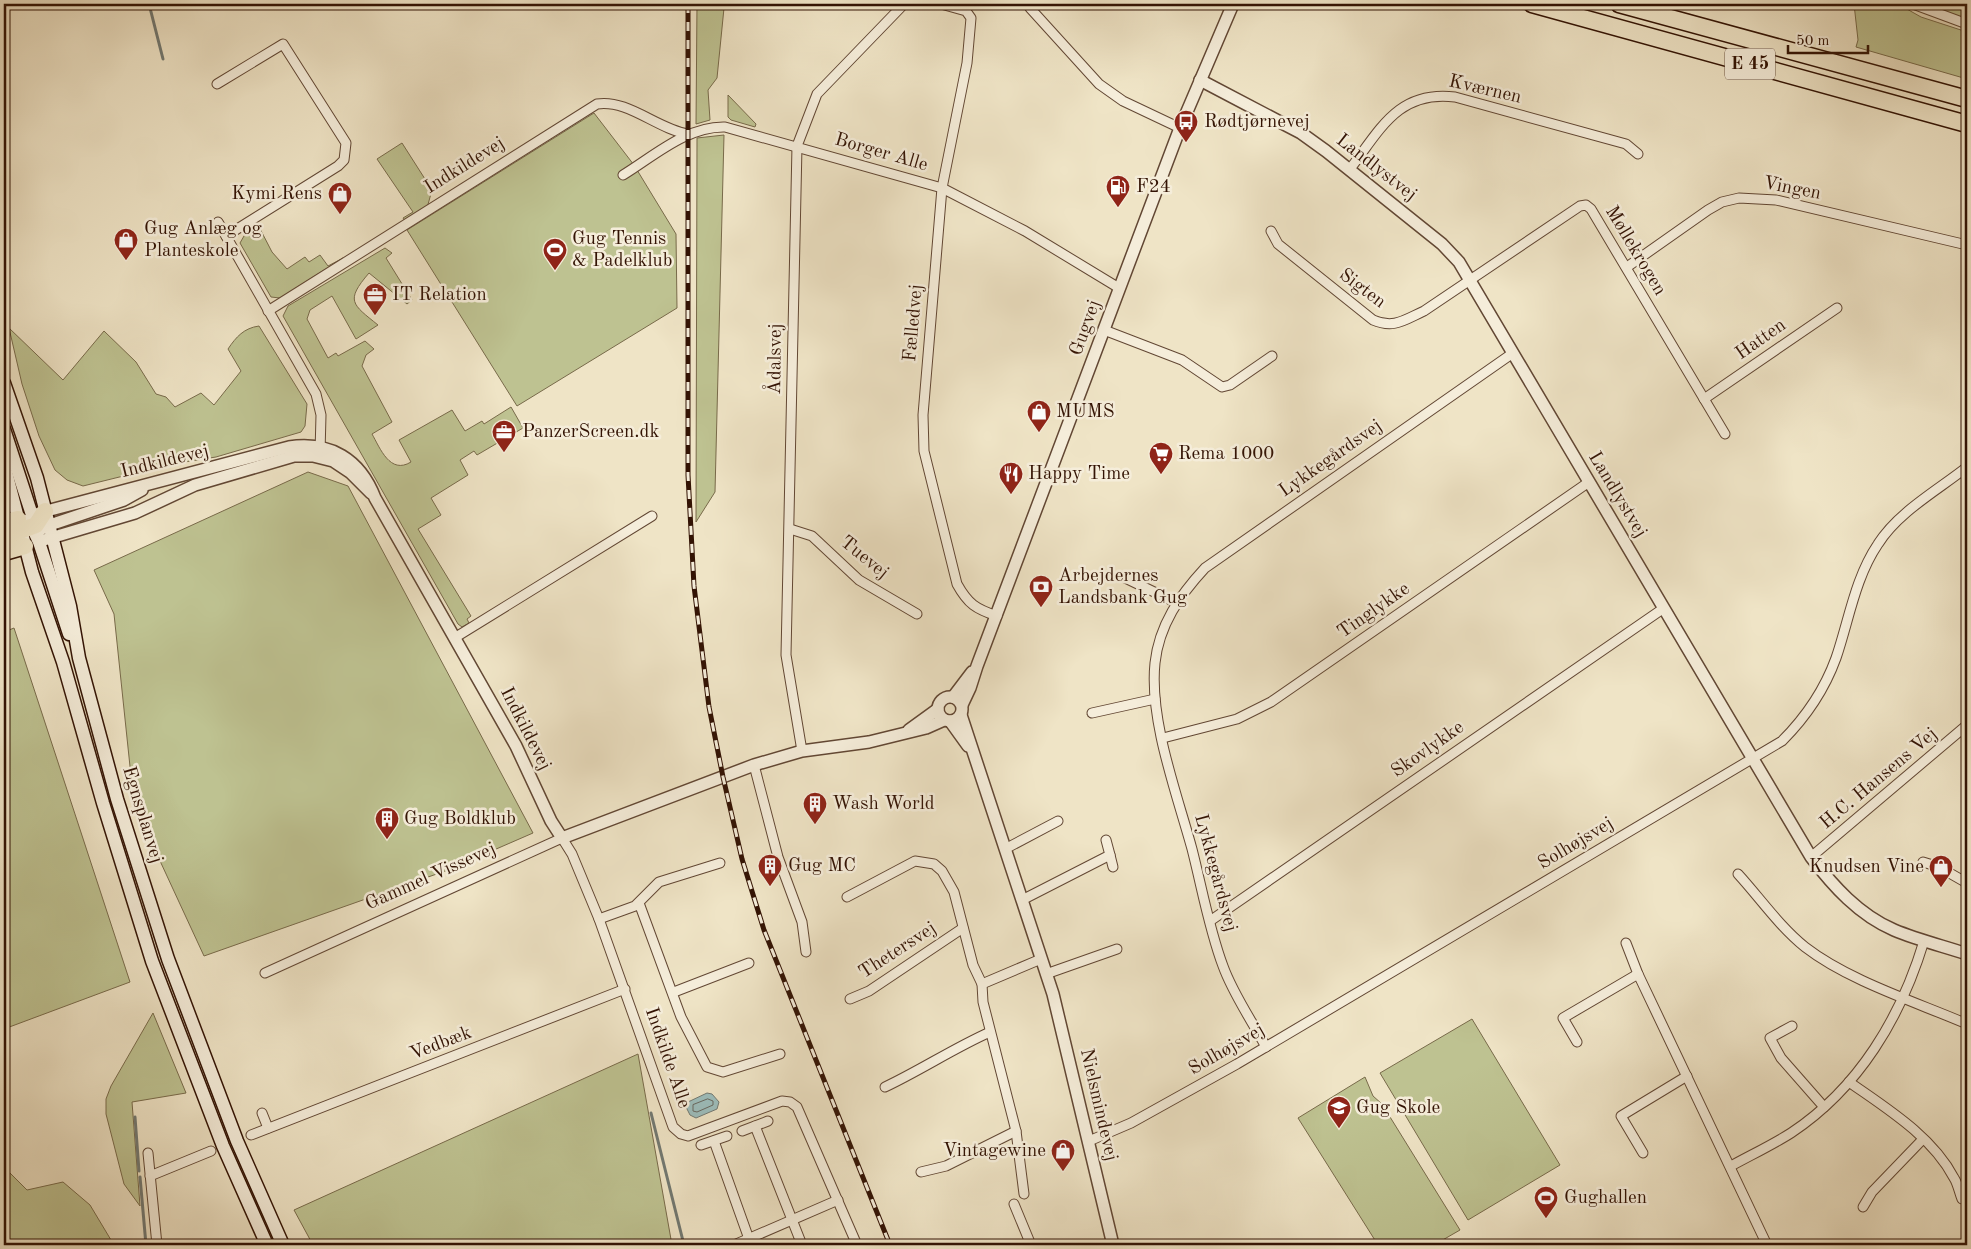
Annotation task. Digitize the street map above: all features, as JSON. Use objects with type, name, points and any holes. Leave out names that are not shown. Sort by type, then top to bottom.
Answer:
[{"type":"highway","name":"E 45","points":[[1532,4],[1967,124]]},
{"type":"highway","name":"E 45","points":[[1619,4],[1967,100]]},
{"type":"highway","points":[[4,537],[31,527]]},
{"type":"highway","points":[[4,552],[31,527]]},
{"type":"main road","name":"Egnsplanvej","points":[[4,383],[26,445],[31,527],[50,628],[63,662],[103,803],[152,961],[224,1146],[267,1245]]},
{"type":"main road","points":[[4,429],[31,527],[79,658]]},
{"type":"main road","name":"Egnsplanvej","points":[[4,464],[31,527],[52,538],[70,606],[79,658],[117,800],[168,959],[237,1141],[282,1245]]},
{"type":"street","name":"Ådalsvej","points":[[802,751],[786,655],[797,146],[817,94],[904,4]]},
{"type":"street","name":"Fælledvej","points":[[941,4],[966,11],[971,18],[967,63],[942,188],[923,415],[924,451],[957,584],[963,595],[978,610],[997,616]]},
{"type":"street","name":"Gugvej","points":[[951,711],[976,666],[997,616],[1180,128],[1233,4]]},
{"type":"street","points":[[1913,4],[1967,24]]},
{"type":"street","points":[[1030,8],[1099,84],[1123,101],[1180,128]]},
{"type":"street","points":[[217,84],[283,44],[346,143],[344,160],[338,166],[226,236]]},
{"type":"street","name":"Landlystvej","points":[[1200,80],[1301,133],[1350,169],[1442,244],[1459,262],[1811,857],[1834,887],[1866,913],[1892,929],[1967,954]]},
{"type":"street","name":"Kværnen","points":[[1350,169],[1397,111],[1410,102],[1438,95],[1455,97],[1626,144],[1638,154]]},
{"type":"street","name":"Indkildevej","points":[[268,311],[597,104],[610,102],[671,131],[688,134]]},
{"type":"street","name":"Borger Alle","points":[[623,175],[688,134],[710,127],[726,127],[942,188],[1025,230],[1120,288]]},
{"type":"street","name":"Vingen","points":[[1627,267],[1708,210],[1722,202],[1739,198],[1776,200],[1967,245]]},
{"type":"street","name":"Møllekrogen","points":[[1471,281],[1580,206],[1586,205],[1591,209],[1627,267],[1725,434]]},
{"type":"street","points":[[218,222],[316,394],[321,415],[320,452]]},
{"type":"street","name":"Sigten","points":[[1271,231],[1278,244],[1373,320],[1386,325],[1397,324],[1424,311],[1471,281]]},
{"type":"street","name":"Hatten","points":[[1704,399],[1837,308]]},
{"type":"street","points":[[1104,330],[1182,360],[1222,387],[1230,385],[1272,356]]},
{"type":"street","name":"Lykkegårdsvej","points":[[1266,1047],[1229,980],[1210,921],[1154,699],[1155,664],[1159,642],[1177,603],[1206,568],[1219,557],[1513,353]]},
{"type":"street","name":"Indkildevej","points":[[31,527],[155,483],[289,447],[306,444],[320,452],[351,473],[375,498],[456,637],[516,746],[551,821],[562,838]]},
{"type":"street","name":"Indkildevej","points":[[52,538],[135,513],[195,485],[255,466],[294,456],[320,452]]},
{"type":"street","name":"Solhøjsvej","points":[[1089,1141],[1131,1123],[1266,1047],[1782,741],[1802,721],[1822,690],[1835,660],[1864,567],[1879,542],[1896,522],[1967,467]]},
{"type":"street","name":"Tinglykke","points":[[1163,738],[1237,719],[1254,712],[1589,482]]},
{"type":"street","points":[[456,637],[652,516]]},
{"type":"street","name":"Tuevej","points":[[790,529],[812,536],[859,580],[917,614]]},
{"type":"street","points":[[1121,576],[1177,603]]},
{"type":"street","name":"Skovlykke","points":[[1210,921],[1664,608]]},
{"type":"street","points":[[1092,713],[1154,699]]},
{"type":"street","name":"Gammel Vissevej","points":[[265,973],[562,838],[754,765],[802,751],[870,742],[906,733],[951,711]]},
{"type":"street","name":"Nielsmindevej","points":[[951,711],[971,750],[1046,974],[1073,1072],[1113,1245]]},
{"type":"street","name":"H.C. Hansens Vej","points":[[1811,857],[1967,726]]},
{"type":"street","points":[[754,765],[778,857],[802,922],[806,952]]},
{"type":"street","points":[[1005,849],[1058,821]]},
{"type":"street","name":"Indkilde Alle","points":[[562,838],[577,864],[599,919],[673,1127],[681,1134],[688,1136],[782,1100],[790,1102],[797,1107],[857,1245]]},
{"type":"street","points":[[1106,840],[1113,867]]},
{"type":"street","points":[[1022,900],[1110,855]]},
{"type":"street","name":"Thetersvej","points":[[847,897],[915,861],[929,863],[942,871],[954,892],[973,965],[982,984],[983,1002],[1016,1131],[1024,1194]]},
{"type":"street","points":[[1923,862],[1939,867],[1967,883]]},
{"type":"street","points":[[599,919],[626,911],[639,903],[659,882],[720,863]]},
{"type":"street","points":[[1738,874],[1781,926],[1805,947],[1834,966],[1967,1024]]},
{"type":"street","name":"Indkilde Alle","points":[[639,903],[674,992],[681,1017],[707,1067],[722,1072],[780,1054]]},
{"type":"street","name":"Thetersvej","points":[[850,999],[869,991],[963,928]]},
{"type":"street","points":[[1730,1166],[1785,1136],[1824,1107],[1849,1082],[1886,1032],[1905,998],[1924,941]]},
{"type":"street","points":[[1626,943],[1638,974],[1767,1245]]},
{"type":"street","points":[[1046,974],[1117,949]]},
{"type":"street","points":[[982,984],[1041,959]]},
{"type":"street","name":"Indkilde Alle","points":[[674,992],[750,963]]},
{"type":"street","points":[[1576,1042],[1563,1018],[1638,974]]},
{"type":"street","name":"Vedbæk","points":[[251,1135],[625,989]]},
{"type":"street","points":[[1792,1026],[1770,1038],[1781,1058],[1824,1107]]},
{"type":"street","points":[[885,1087],[928,1066],[954,1048],[990,1032]]},
{"type":"street","points":[[1643,1153],[1622,1116],[1687,1076]]},
{"type":"street","points":[[1849,1082],[1923,1139],[1941,1158],[1955,1178],[1962,1200]]},
{"type":"street","points":[[262,1113],[268,1128]]},
{"type":"street","points":[[742,1130],[768,1121]]},
{"type":"street","points":[[755,1126],[802,1245]]},
{"type":"street","points":[[921,1172],[946,1166],[1016,1131]]},
{"type":"street","points":[[701,1145],[727,1136]]},
{"type":"street","points":[[1863,1207],[1872,1192],[1923,1139]]},
{"type":"street","points":[[714,1141],[749,1239]]},
{"type":"street","points":[[150,1176],[211,1151]]},
{"type":"street","points":[[148,1153],[157,1245]]},
{"type":"street","points":[[737,1245],[838,1200]]},
{"type":"street","points":[[1014,1204],[1031,1245]]},
{"type":"green space","points":[[697,4],[748,4],[724,8],[717,78],[708,90],[710,120],[696,124]]},
{"type":"green space","points":[[1854,4],[1898,4],[1921,17],[1967,32],[1967,79],[1856,47],[1858,40]]},
{"type":"green space","points":[[1919,4],[1967,4],[1967,21]]},
{"type":"green space","points":[[728,95],[756,124],[755,127],[731,120],[728,117]]},
{"type":"green space","name":"Gug Tennis & Padelklub","points":[[594,113],[634,165],[676,234],[677,308],[517,406],[407,230]]},
{"type":"green space","points":[[724,135],[715,492],[696,522],[697,138]]},
{"type":"green space","points":[[402,143],[432,190],[427,208],[405,221],[403,218],[413,212],[377,159]]},
{"type":"green space","points":[[257,223],[272,252],[287,269],[305,257],[309,262],[320,255],[328,266],[343,258],[280,298],[271,297],[240,243],[248,229]]},
{"type":"green space","points":[[385,248],[392,253],[386,258],[412,300],[407,304],[369,273],[361,282],[354,296],[355,302],[362,312],[378,325],[356,339],[332,296],[310,310],[307,319],[328,358],[336,353],[338,356],[365,341],[374,349],[366,355],[362,366],[392,422],[372,434],[382,452],[392,463],[397,465],[411,462],[399,440],[452,410],[465,431],[482,421],[484,424],[511,407],[523,428],[477,455],[474,451],[460,460],[468,475],[431,498],[441,515],[418,529],[471,616],[467,619],[469,623],[462,627],[458,624],[283,316],[288,306]]},
{"type":"green space","points":[[259,326],[307,404],[305,426],[301,432],[216,457],[172,464],[83,486],[67,480],[55,470],[39,436],[22,384],[9,328],[63,380],[104,331],[136,362],[156,394],[166,397],[175,407],[201,393],[214,405],[241,371],[228,349],[241,334]]},
{"type":"green space","points":[[308,472],[348,486],[533,833],[448,870],[204,956],[142,822],[131,776],[114,614],[94,570]]},
{"type":"green space","points":[[14,628],[130,982],[4,1029],[4,632]]},
{"type":"green space","points":[[153,1013],[186,1093],[132,1102],[140,1206],[124,1184],[106,1114],[106,1099],[111,1086]]},
{"type":"green space","points":[[1472,1019],[1560,1165],[1468,1220],[1380,1073]]},
{"type":"green space","points":[[638,1054],[672,1245],[313,1245],[294,1210]]},
{"type":"green space","points":[[1365,1077],[1373,1096],[1382,1104],[1460,1230],[1434,1245],[1378,1245],[1298,1118]]},
{"type":"green space","points":[[4,1167],[27,1190],[63,1182],[90,1205],[114,1245],[4,1245]]},
{"type":"water","points":[[707,1093],[712,1094],[719,1102],[717,1109],[696,1118],[690,1115],[686,1107],[688,1102]]},
{"type":"waterway","points":[[149,4],[163,59]]},
{"type":"waterway","points":[[651,1113],[684,1245]]},
{"type":"waterway","points":[[135,1117],[139,1171]]},
{"type":"waterway","points":[[140,1177],[146,1245]]},
{"type":"railway","points":[[688,4],[688,475],[694,586],[709,707],[742,859],[764,930],[890,1245]]},
{"type":"place","name":"Rødtjørnevej","points":[[1186,143]]},
{"type":"place","name":"F24","points":[[1118,208]]},
{"type":"place","name":"Kymi Rens","points":[[340,215]]},
{"type":"place","name":"Gug Anlæg og Planteskole","points":[[126,261]]},
{"type":"place","name":"Gug Tennis & Padelklub","points":[[555,271]]},
{"type":"place","name":"IT Relation","points":[[375,316]]},
{"type":"place","name":"MUMS","points":[[1039,433]]},
{"type":"place","name":"PanzerScreen.dk","points":[[504,453]]},
{"type":"place","name":"Rema 1000","points":[[1161,475]]},
{"type":"place","name":"Happy Time","points":[[1011,495]]},
{"type":"place","name":"Arbejdernes Landsbank Gug","points":[[1041,608]]},
{"type":"place","name":"Wash World","points":[[815,825]]},
{"type":"place","name":"Gug Boldklub","points":[[387,840]]},
{"type":"place","name":"Gug MC","points":[[770,887]]},
{"type":"place","name":"Knudsen Vine","points":[[1941,888]]},
{"type":"place","name":"Gug Skole","points":[[1339,1129]]},
{"type":"place","name":"Vintagewine","points":[[1063,1172]]},
{"type":"place","name":"Gughallen","points":[[1546,1219]]}]
